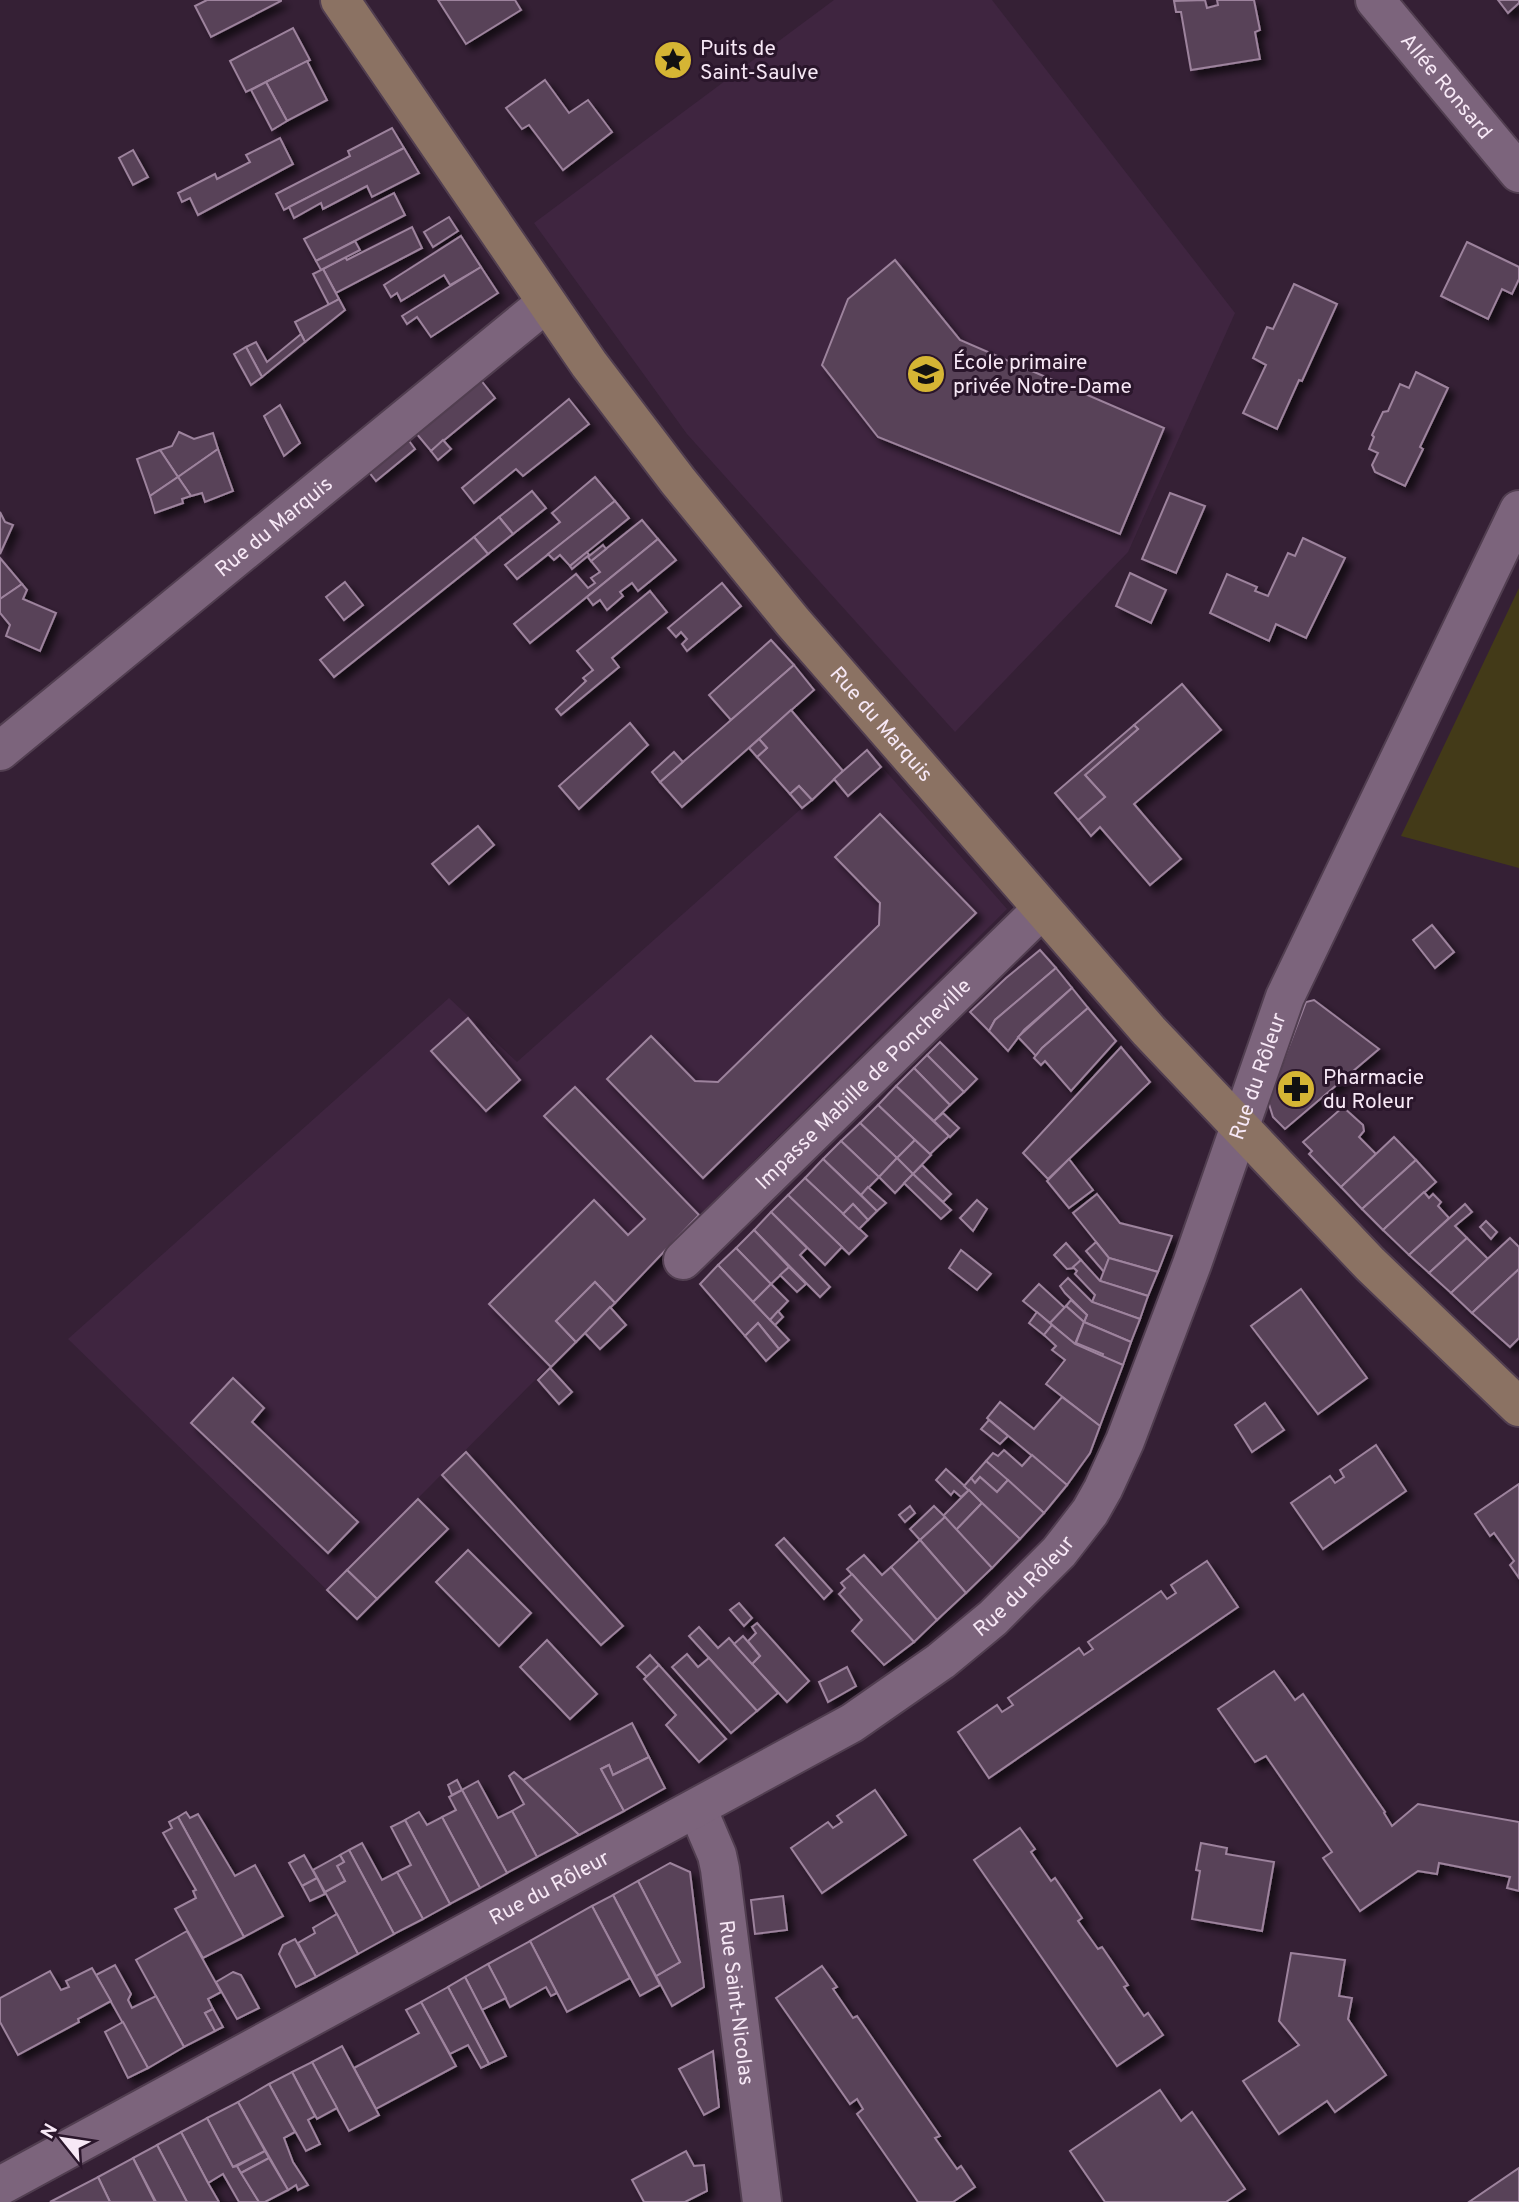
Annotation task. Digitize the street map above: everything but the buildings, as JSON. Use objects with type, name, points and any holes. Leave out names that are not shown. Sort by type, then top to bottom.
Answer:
[{"type":"main road","name":"Rue du Marquis","points":[[340,0],[589,364],[678,481],[793,622],[1149,1031],[1378,1273],[1519,1407]]},
{"type":"street","name":"Allée Ronsard","points":[[1375,0],[1519,173]]},
{"type":"street","name":"Rue du Marquis","points":[[0,751],[546,303]]},
{"type":"street","name":"Rue du Rôleur","points":[[0,2186],[826,1738],[910,1684],[993,1618],[1040,1574],[1075,1534],[1103,1489],[1125,1441],[1192,1264],[1285,997],[1519,510]]},
{"type":"street","name":"Impasse Mabille de Poncheville","points":[[683,1260],[1042,909]]},
{"type":"street","name":"Rue Saint-Nicolas","points":[[697,1808],[714,1845],[720,1869],[762,2202]]},
{"type":"shaded area","name":"École primaire privée Notre-Dame","points":[[834,0],[992,0],[1235,313],[1128,552],[955,732],[687,434],[534,223]]},
{"type":"shaded area","points":[[1519,588],[1519,868],[1401,836]]},
{"type":"shaded area","points":[[867,750],[1007,909],[327,1590],[68,1339],[449,998],[517,1062]]},
{"type":"place","name":"Puits de Saint-Saulve","points":[[673,60]]},
{"type":"place","name":"École primaire privée Notre-Dame","points":[[926,374]]},
{"type":"place","name":"Pharmacie du Roleur","points":[[1296,1089]]}]
